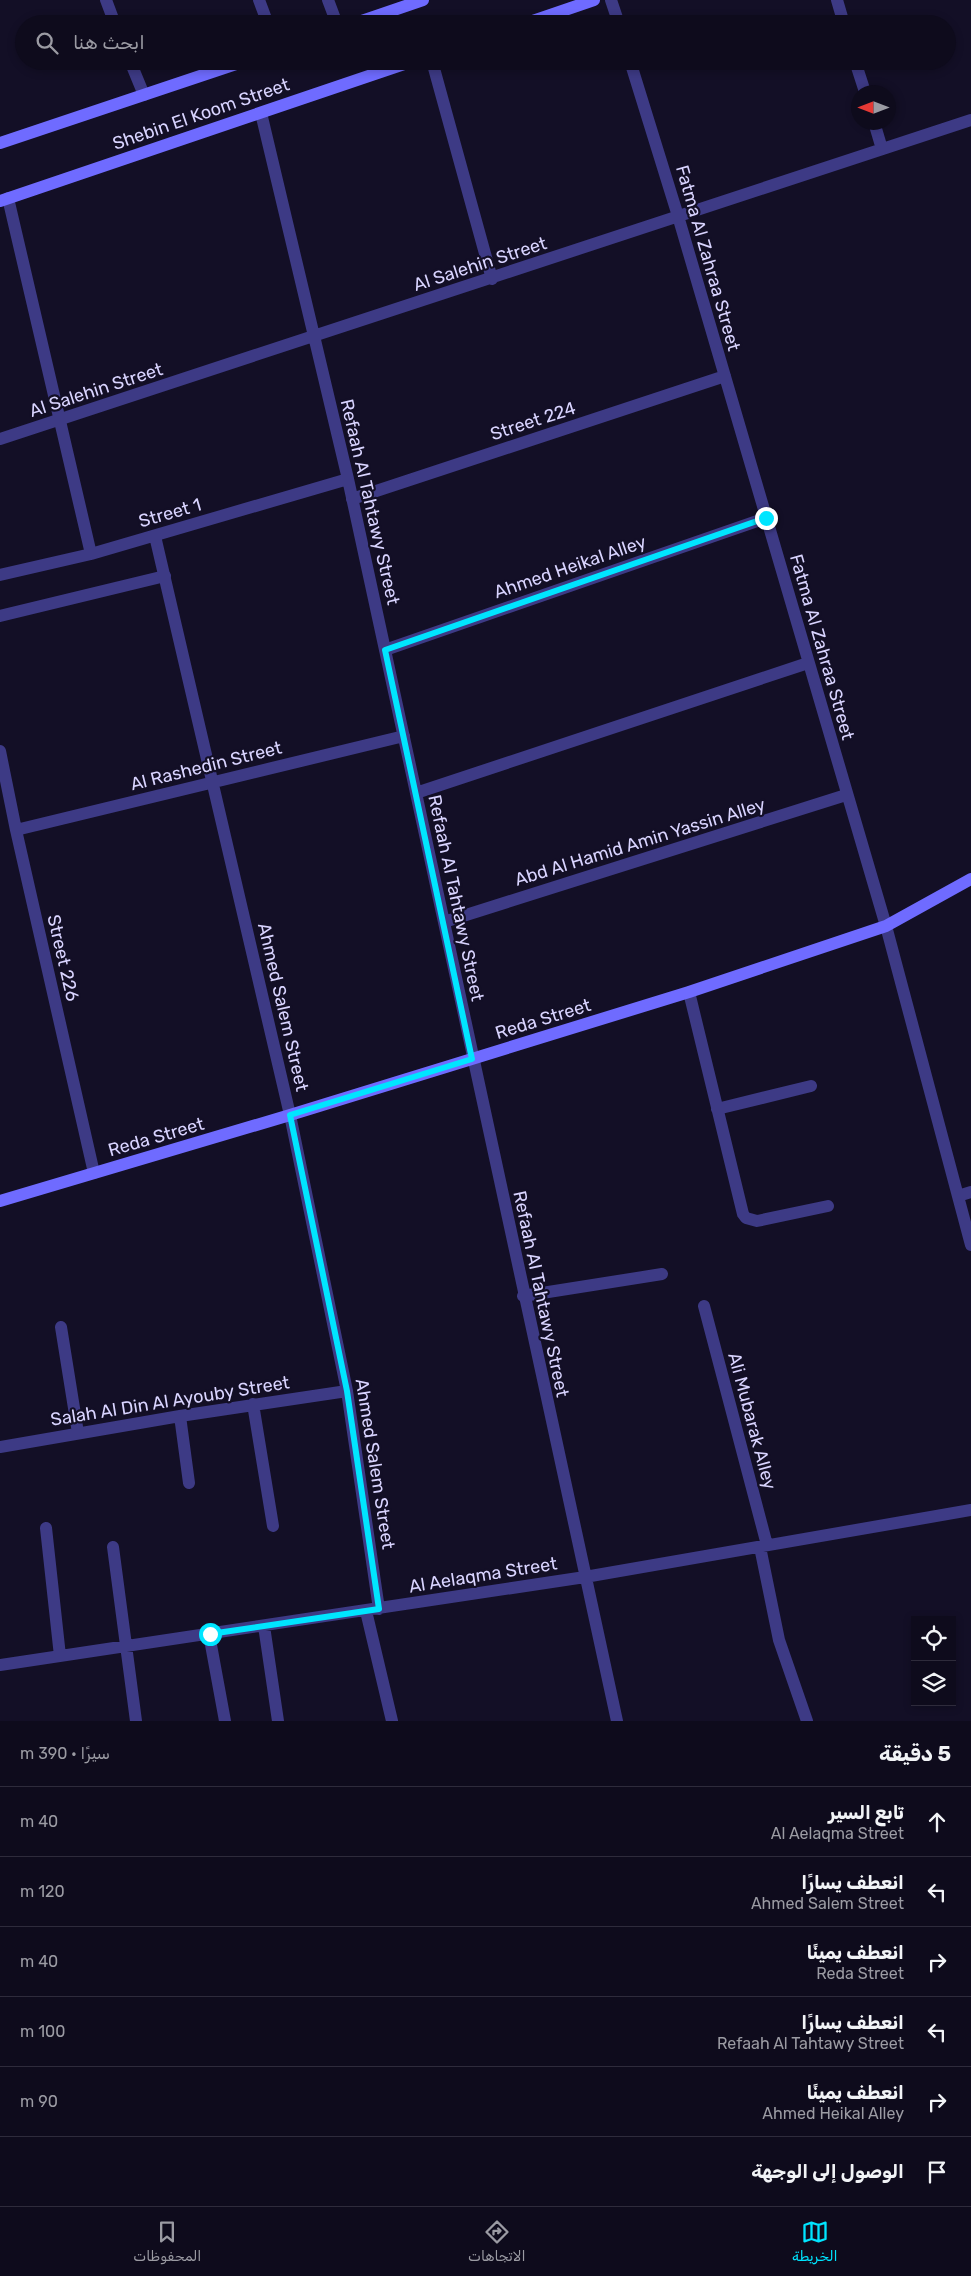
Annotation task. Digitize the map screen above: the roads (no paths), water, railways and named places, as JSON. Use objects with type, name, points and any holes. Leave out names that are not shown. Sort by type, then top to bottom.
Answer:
[{"type":"street","points":[[106,0],[112,15]]},
{"type":"street","points":[[259,0],[265,15]]},
{"type":"street","points":[[328,0],[334,15]]},
{"type":"street","points":[[379,15],[423,0]]},
{"type":"street","points":[[550,15],[594,0]]},
{"type":"street","points":[[611,0],[616,15]]},
{"type":"street","points":[[837,0],[841,15]]},
{"type":"street","points":[[134,70],[144,95]]},
{"type":"street","name":"Shebin El Koom Street","points":[[0,143],[218,70]]},
{"type":"street","name":"Shebin El Koom Street","points":[[4,199],[386,70]]},
{"type":"street","points":[[434,70],[492,279]]},
{"type":"street","name":"Fatma Al Zahraa Street","points":[[633,70],[678,216],[846,796],[886,926],[971,1245]]},
{"type":"street","points":[[858,70],[863,85]]},
{"type":"street","name":"Refaah Al Tahtawy Street","points":[[261,112],[348,479],[523,1296],[617,1721]]},
{"type":"street","name":"Al Salehin Street","points":[[0,439],[492,279],[971,120]]},
{"type":"street","points":[[876,130],[882,149]]},
{"type":"street","points":[[4,199],[60,420],[91,554]]},
{"type":"street","name":"Street 224","points":[[352,499],[725,376]]},
{"type":"street","name":"Street 1","points":[[0,575],[91,554],[348,479]]},
{"type":"street","name":"Ahmed Heikal Alley","points":[[385,650],[766,518]]},
{"type":"street","name":"Ahmed Salem Street","points":[[155,536],[290,1115],[347,1391],[379,1609]]},
{"type":"street","points":[[0,616],[165,576]]},
{"type":"street","points":[[416,793],[808,663]]},
{"type":"street","name":"Al Rashedin Street","points":[[16,830],[404,736]]},
{"type":"street","name":"Street 226","points":[[0,751],[16,830],[94,1173]]},
{"type":"street","name":"Abd Al Hamid Amin Yassin Alley","points":[[444,922],[846,796]]},
{"type":"street","name":"Reda Street","points":[[0,1201],[290,1115],[689,992],[886,926],[971,879]]},
{"type":"street","points":[[689,992],[743,1214],[746,1218],[757,1221],[828,1206]]},
{"type":"street","points":[[718,1109],[811,1086]]},
{"type":"street","points":[[958,1196],[971,1192]]},
{"type":"street","points":[[523,1296],[662,1274]]},
{"type":"street","name":"Ali Mubarak Alley","points":[[704,1306],[764,1546],[779,1640],[806,1721]]},
{"type":"street","points":[[61,1327],[78,1433]]},
{"type":"street","name":"Salah Al Din Al Ayouby Street","points":[[0,1446],[253,1404],[347,1391]]},
{"type":"street","points":[[253,1404],[273,1526]]},
{"type":"street","points":[[180,1416],[190,1483]]},
{"type":"street","name":"Al Aelaqma Street","points":[[0,1665],[379,1609],[971,1510]]},
{"type":"street","points":[[46,1528],[60,1656]]},
{"type":"street","points":[[113,1546],[136,1721]]},
{"type":"street","points":[[366,1611],[392,1721]]},
{"type":"street","points":[[264,1626],[278,1721]]},
{"type":"street","points":[[210,1634],[225,1721]]}]
